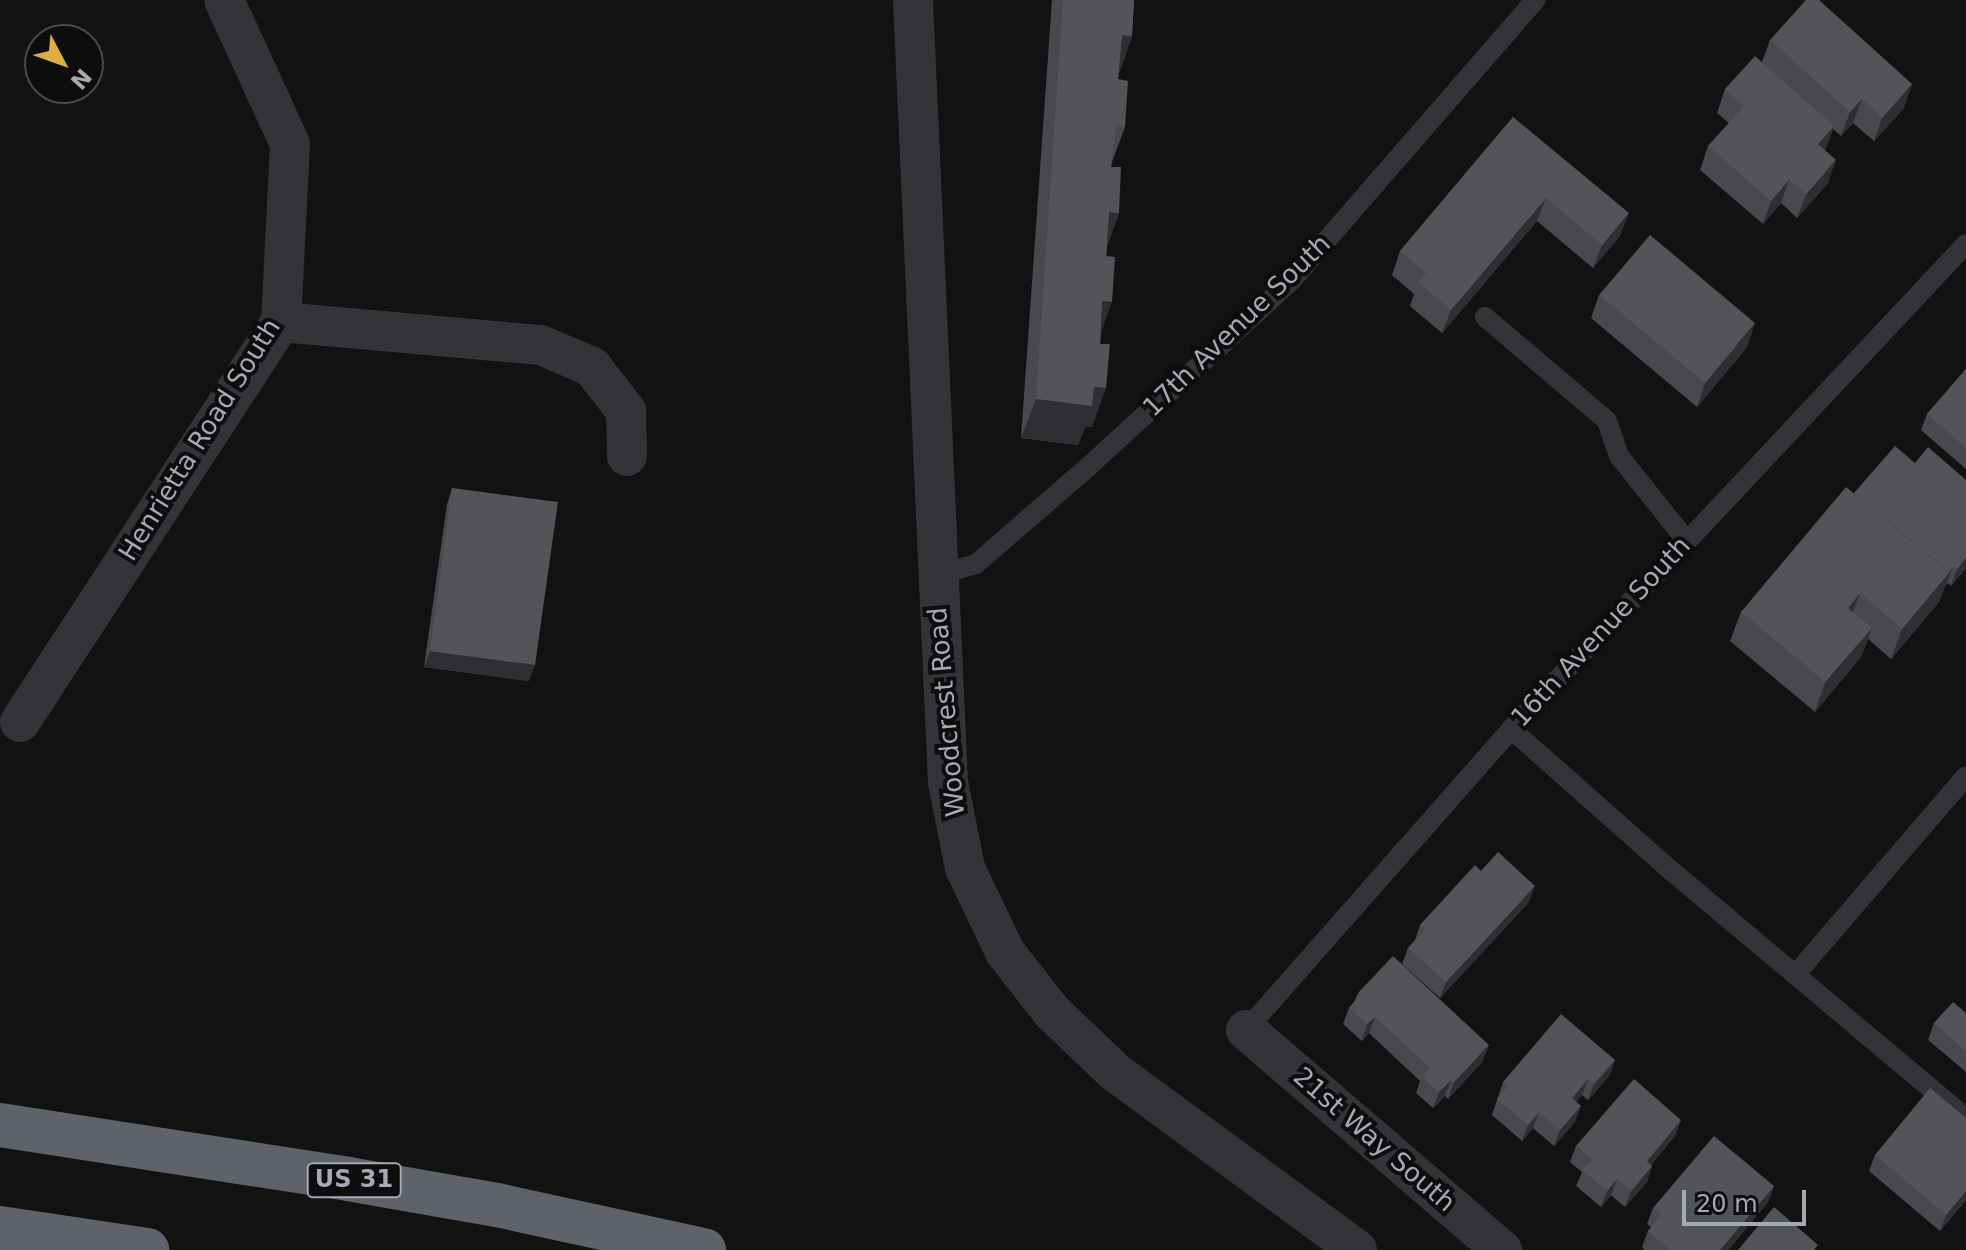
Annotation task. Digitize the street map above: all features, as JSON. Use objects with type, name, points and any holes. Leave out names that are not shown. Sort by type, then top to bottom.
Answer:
[{"type":"highway","name":"US 31","points":[[0,1125],[393,1186],[704,1250]]},
{"type":"highway","points":[[0,1228],[147,1250]]},
{"type":"street","name":"Henrietta Road South","points":[[20,722],[281,322],[290,144],[224,0]]},
{"type":"street","name":"Woodcrest Road","points":[[913,0],[937,575],[951,796],[965,868],[1005,952],[1052,1012],[1115,1072],[1357,1250]]},
{"type":"street","points":[[281,322],[541,345],[592,367],[626,411],[627,456]]},
{"type":"street","name":"21st Way South","points":[[1246,1030],[1502,1250]]},
{"type":"lane","name":"17th Avenue South","points":[[937,575],[976,564],[1088,467],[1292,280],[1535,0]]},
{"type":"lane","name":"16th Avenue South","points":[[1246,1030],[1511,729],[1966,244]]},
{"type":"lane","points":[[1485,317],[1607,421],[1619,456],[1686,540]]},
{"type":"lane","points":[[1511,729],[1795,975],[1966,1118]]},
{"type":"lane","points":[[1795,975],[1966,776]]},
{"type":"building","points":[[1063,0],[1134,0],[1132,36],[1122,35],[1118,79],[1128,81],[1125,127],[1116,124],[1111,167],[1121,167],[1119,213],[1109,212],[1106,256],[1115,257],[1112,302],[1102,301],[1100,344],[1110,344],[1106,388],[1094,387],[1092,406],[1036,399]]},
{"type":"building","points":[[1806,0],[1819,0],[1912,84],[1882,118],[1862,99],[1850,112],[1770,40]]},
{"type":"building","points":[[1755,56],[1834,126],[1818,144],[1836,160],[1806,194],[1789,180],[1771,201],[1708,146],[1744,106],[1725,89]]},
{"type":"building","points":[[1513,117],[1629,213],[1602,245],[1546,198],[1451,310],[1418,282],[1426,273],[1400,251]]},
{"type":"building","points":[[1650,235],[1755,323],[1705,383],[1599,295]]},
{"type":"building","points":[[1966,369],[1966,448],[1927,414]]},
{"type":"building","points":[[1895,446],[1915,463],[1928,447],[1966,480],[1966,558],[1957,569],[1953,567],[1949,572],[1854,493]]},
{"type":"building","points":[[1846,487],[1949,573],[1902,629],[1860,593],[1848,608],[1872,628],[1825,682],[1741,612]]},
{"type":"building","points":[[452,488],[558,502],[535,665],[430,651]]},
{"type":"building","points":[[1498,852],[1535,886],[1446,982],[1408,948],[1425,930],[1420,925],[1475,865],[1481,871]]},
{"type":"building","points":[[1393,956],[1489,1045],[1454,1082],[1451,1080],[1439,1092],[1422,1077],[1430,1068],[1375,1017],[1367,1024],[1349,1008],[1360,995],[1358,993]]},
{"type":"building","points":[[1953,1002],[1966,1013],[1966,1051],[1934,1023]]},
{"type":"building","points":[[1561,1014],[1615,1060],[1594,1084],[1588,1079],[1572,1098],[1581,1106],[1560,1130],[1539,1112],[1528,1125],[1497,1099],[1508,1086],[1503,1082]]},
{"type":"building","points":[[1634,1079],[1681,1120],[1647,1161],[1652,1166],[1631,1191],[1617,1179],[1607,1191],[1582,1170],[1592,1159],[1576,1146]]},
{"type":"building","points":[[1930,1088],[1966,1118],[1966,1191],[1946,1215],[1875,1155]]},
{"type":"building","points":[[1714,1136],[1774,1186],[1720,1250],[1670,1250],[1648,1231],[1661,1215],[1653,1208]]},
{"type":"building","points":[[1774,1207],[1818,1245],[1814,1250],[1738,1250]]}]
